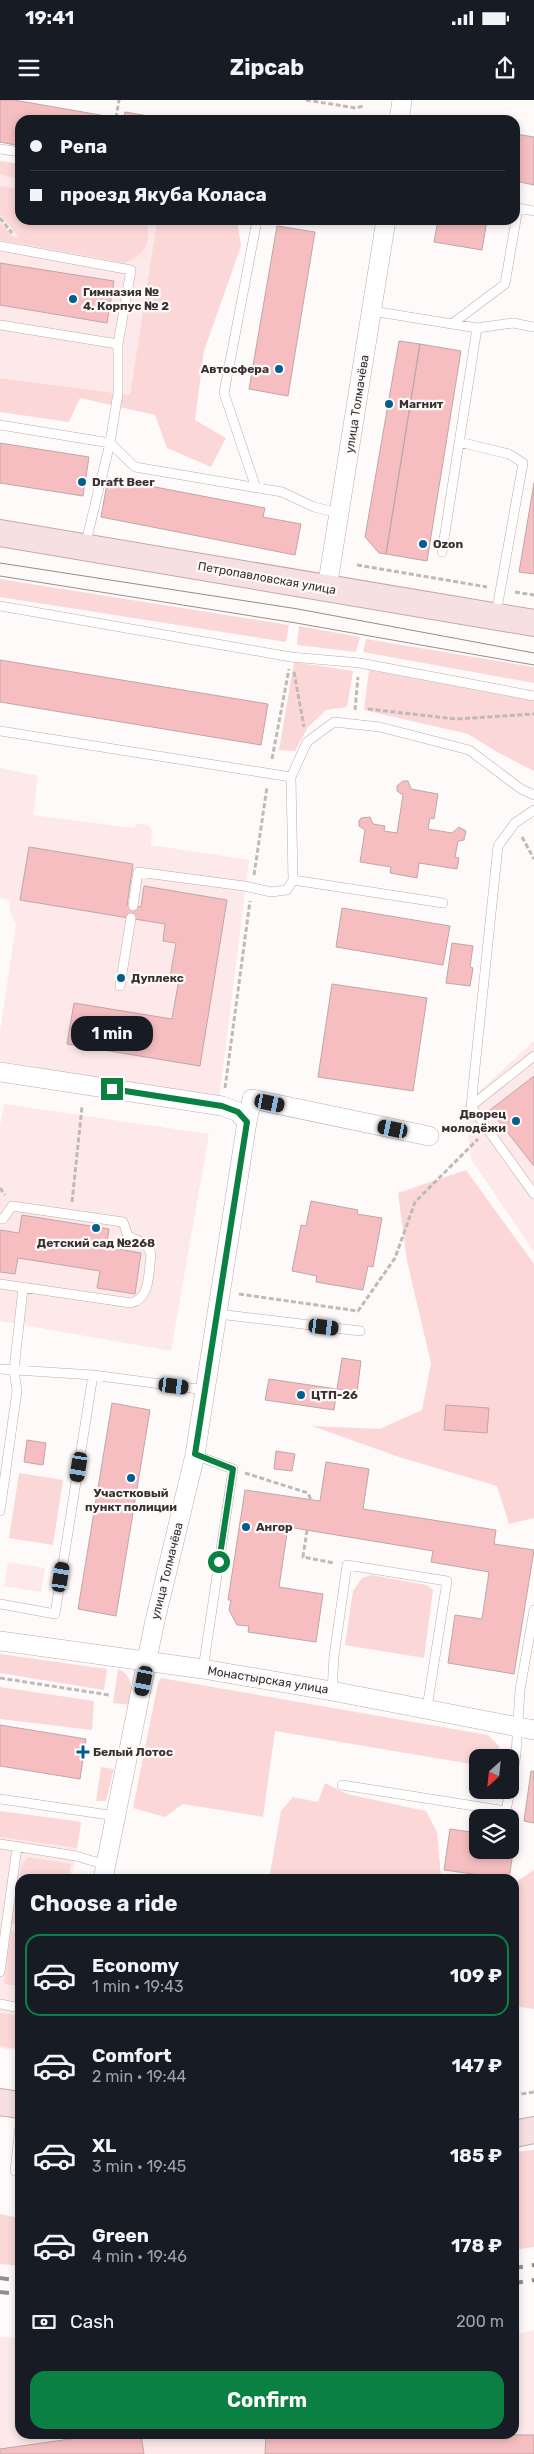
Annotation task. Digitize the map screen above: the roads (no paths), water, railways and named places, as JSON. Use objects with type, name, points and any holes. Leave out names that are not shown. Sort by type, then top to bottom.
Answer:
[{"type":"street","points":[[400,115],[402,100]]},
{"type":"street","name":"улица Толмачёва","points":[[327,588],[385,225]]},
{"type":"street","name":"Петропавловская улица","points":[[0,533],[534,623]]},
{"type":"street","points":[[0,1072],[222,1106],[238,1112],[247,1122]]},
{"type":"street","name":"улица Толмачёва","points":[[104,1872],[148,1662],[195,1454],[252,1099],[429,1136]]},
{"type":"street","name":"Монастырская улица","points":[[0,1641],[202,1669],[427,1708],[526,1728]]},
{"type":"street","points":[[0,2102],[15,2104]]},
{"type":"street","points":[[519,2133],[534,2130]]},
{"type":"lane","points":[[0,149],[15,151]]},
{"type":"lane","points":[[520,208],[534,211]]},
{"type":"lane","points":[[256,488],[224,393],[257,225]]},
{"type":"lane","points":[[454,323],[505,284],[515,225]]},
{"type":"lane","points":[[0,246],[131,270],[118,344],[118,393],[110,443],[84,547]]},
{"type":"lane","points":[[372,311],[477,328],[513,323],[534,327]]},
{"type":"lane","points":[[0,325],[118,344]]},
{"type":"lane","points":[[442,552],[477,328]]},
{"type":"lane","points":[[0,425],[110,443],[135,467],[282,492],[314,507],[340,513]]},
{"type":"lane","points":[[459,442],[508,454],[523,462],[495,617]]},
{"type":"lane","points":[[0,606],[291,657],[360,663],[534,696]]},
{"type":"lane","points":[[133,906],[138,872],[271,892],[287,890],[293,880],[291,777],[307,742],[334,722],[380,726],[469,750],[521,789],[534,794]]},
{"type":"lane","points":[[0,731],[291,777]]},
{"type":"lane","points":[[534,810],[514,824],[498,846],[471,1106],[534,1194]]},
{"type":"lane","points":[[293,880],[443,903]]},
{"type":"lane","points":[[120,986],[131,918]]},
{"type":"lane","points":[[471,1106],[534,1056]]},
{"type":"lane","points":[[0,1219],[3,1219],[12,1206],[123,1222],[128,1236],[146,1244],[151,1250],[145,1294],[140,1301],[131,1303],[0,1284]]},
{"type":"lane","points":[[0,1511],[17,1391],[14,1370],[23,1288]]},
{"type":"lane","points":[[218,1314],[360,1331]]},
{"type":"lane","points":[[0,1369],[93,1375],[206,1390]]},
{"type":"lane","points":[[0,1604],[56,1614],[93,1375]]},
{"type":"lane","points":[[195,1454],[233,1469],[202,1669]]},
{"type":"lane","points":[[332,1691],[334,1656],[347,1565],[447,1581],[427,1708]]},
{"type":"lane","points":[[518,1749],[526,1728],[520,1690],[534,1610]]},
{"type":"lane","points":[[342,1785],[506,1811],[508,1799]]},
{"type":"lane","points":[[0,1799],[116,1816]]},
{"type":"lane","points":[[0,1844],[76,1856],[104,1872]]},
{"type":"lane","points":[[0,1972],[17,1846]]},
{"type":"lane","points":[[0,2004],[15,2007]]},
{"type":"tram line","points":[[0,563],[298,609],[534,653]]},
{"type":"tram line","points":[[0,576],[296,623],[534,665]]},
{"type":"railway","points":[[519,2267],[534,2265]]},
{"type":"railway","points":[[0,2278],[15,2280]]},
{"type":"railway","points":[[519,2282],[534,2280]]},
{"type":"railway","points":[[0,2292],[15,2294]]},
{"type":"place","name":"Гимназия № 4. Корпус № 2","points":[[73,299]]},
{"type":"place","name":"Автосфера","points":[[279,369]]},
{"type":"place","name":"Магнит","points":[[389,404]]},
{"type":"place","name":"Draft Beer","points":[[82,482]]},
{"type":"place","name":"Ozon","points":[[423,544]]},
{"type":"place","name":"Дуплекс","points":[[121,978]]},
{"type":"place","name":"Дворец молодёжи","points":[[516,1121]]},
{"type":"place","name":"Детский сад №268","points":[[96,1228]]},
{"type":"place","name":"ЦТП-26","points":[[301,1395]]},
{"type":"place","name":"Участковый пункт полиции","points":[[131,1478]]},
{"type":"place","name":"Ангор","points":[[246,1527]]},
{"type":"place","name":"Белый Лотос","points":[[83,1752]]}]
